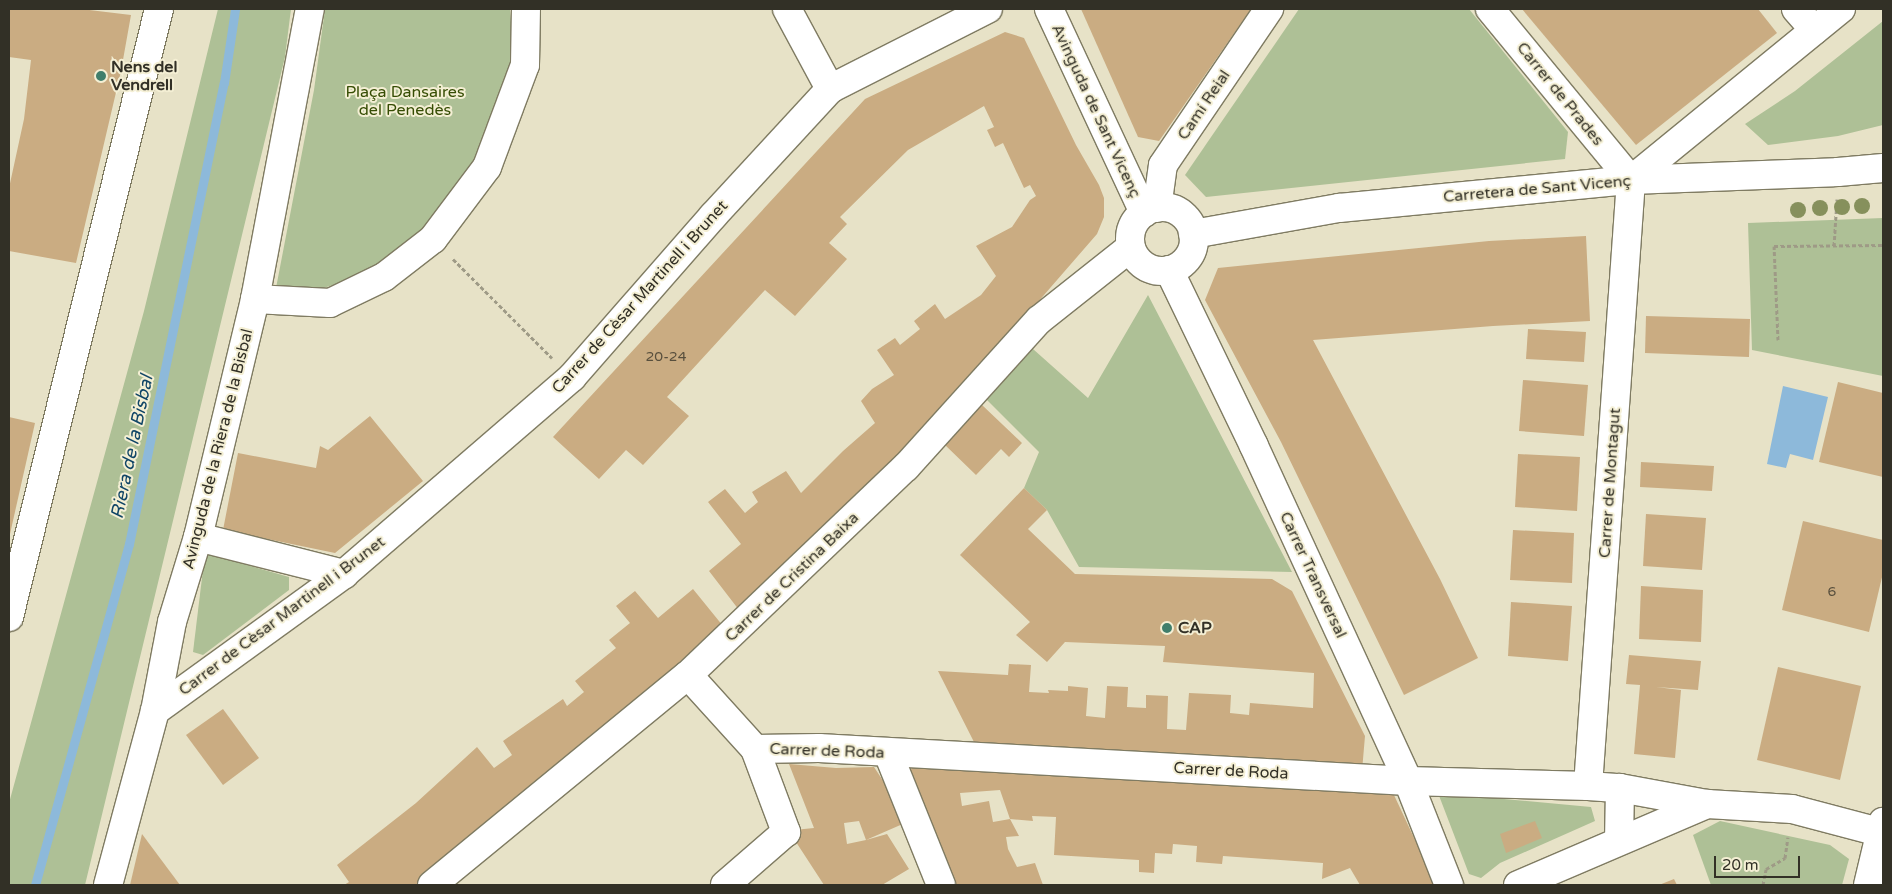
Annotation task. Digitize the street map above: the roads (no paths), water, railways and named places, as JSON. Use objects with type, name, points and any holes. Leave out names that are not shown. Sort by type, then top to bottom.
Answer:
[{"type":"street","points":[[11,601],[159,9]]},
{"type":"street","name":"Avinguda de la Riera de la Bisbal","points":[[108,885],[155,711],[172,622],[198,537],[255,300],[310,9]]},
{"type":"street","points":[[255,300],[330,303],[384,277],[433,240],[486,166],[525,65],[526,9]]},
{"type":"street","points":[[787,9],[830,89]]},
{"type":"street","name":"Carrer de Cèsar Martinell i Brunet","points":[[155,711],[344,574],[572,377],[713,216],[830,89],[988,9]]},
{"type":"street","name":"Avinguda de Sant Vicenç","points":[[1048,9],[1150,210]]},
{"type":"street","name":"Camí Reial","points":[[1150,210],[1163,165],[1269,9]]},
{"type":"street","name":"Carrer de Prades","points":[[1490,9],[1631,180]]},
{"type":"street","points":[[1796,9],[1814,30]]},
{"type":"street","points":[[1631,180],[1842,9]]},
{"type":"street","name":"Carretera de Sant Vicenç","points":[[1193,234],[1339,208],[1631,180],[1838,172],[1883,168]]},
{"type":"street","name":"Carrer de Montagut","points":[[1588,786],[1631,180]]},
{"type":"street","points":[[1169,208],[1180,213],[1189,222],[1193,234],[1192,248],[1188,256],[1182,263],[1169,270],[1148,268],[1137,259],[1131,246],[1132,227],[1150,210],[1169,208]]},
{"type":"street","name":"Carrer de Cristina Baixa","points":[[432,885],[688,675],[906,467],[1039,320],[1131,246]]},
{"type":"street","name":"Carrer Transversal","points":[[1169,270],[1254,446],[1408,781],[1449,885]]},
{"type":"street","points":[[198,537],[344,574]]},
{"type":"street","points":[[688,675],[755,749],[786,832],[725,885]]},
{"type":"street","name":"Carrer de Roda","points":[[755,749],[818,748],[1408,781],[1620,788],[1707,804],[1792,810],[1882,829]]},
{"type":"street","points":[[888,753],[941,885]]},
{"type":"street","points":[[1619,841],[1620,788]]},
{"type":"street","points":[[1518,885],[1707,804]]},
{"type":"street","points":[[1868,885],[1882,829]]},
{"type":"water","points":[[1783,386],[1828,397],[1813,460],[1790,454],[1786,468],[1767,464]]},
{"type":"waterway","name":"Riera de la Bisbal","points":[[35,885],[129,544],[224,83],[235,9]]},
{"type":"place","name":"Nens del Vendrell","points":[[101,76]]},
{"type":"place","name":"CAP","points":[[1167,628]]},
{"type":"park label","name":"Plaça Dansaires del Penedès","points":[[405,101]]}]
